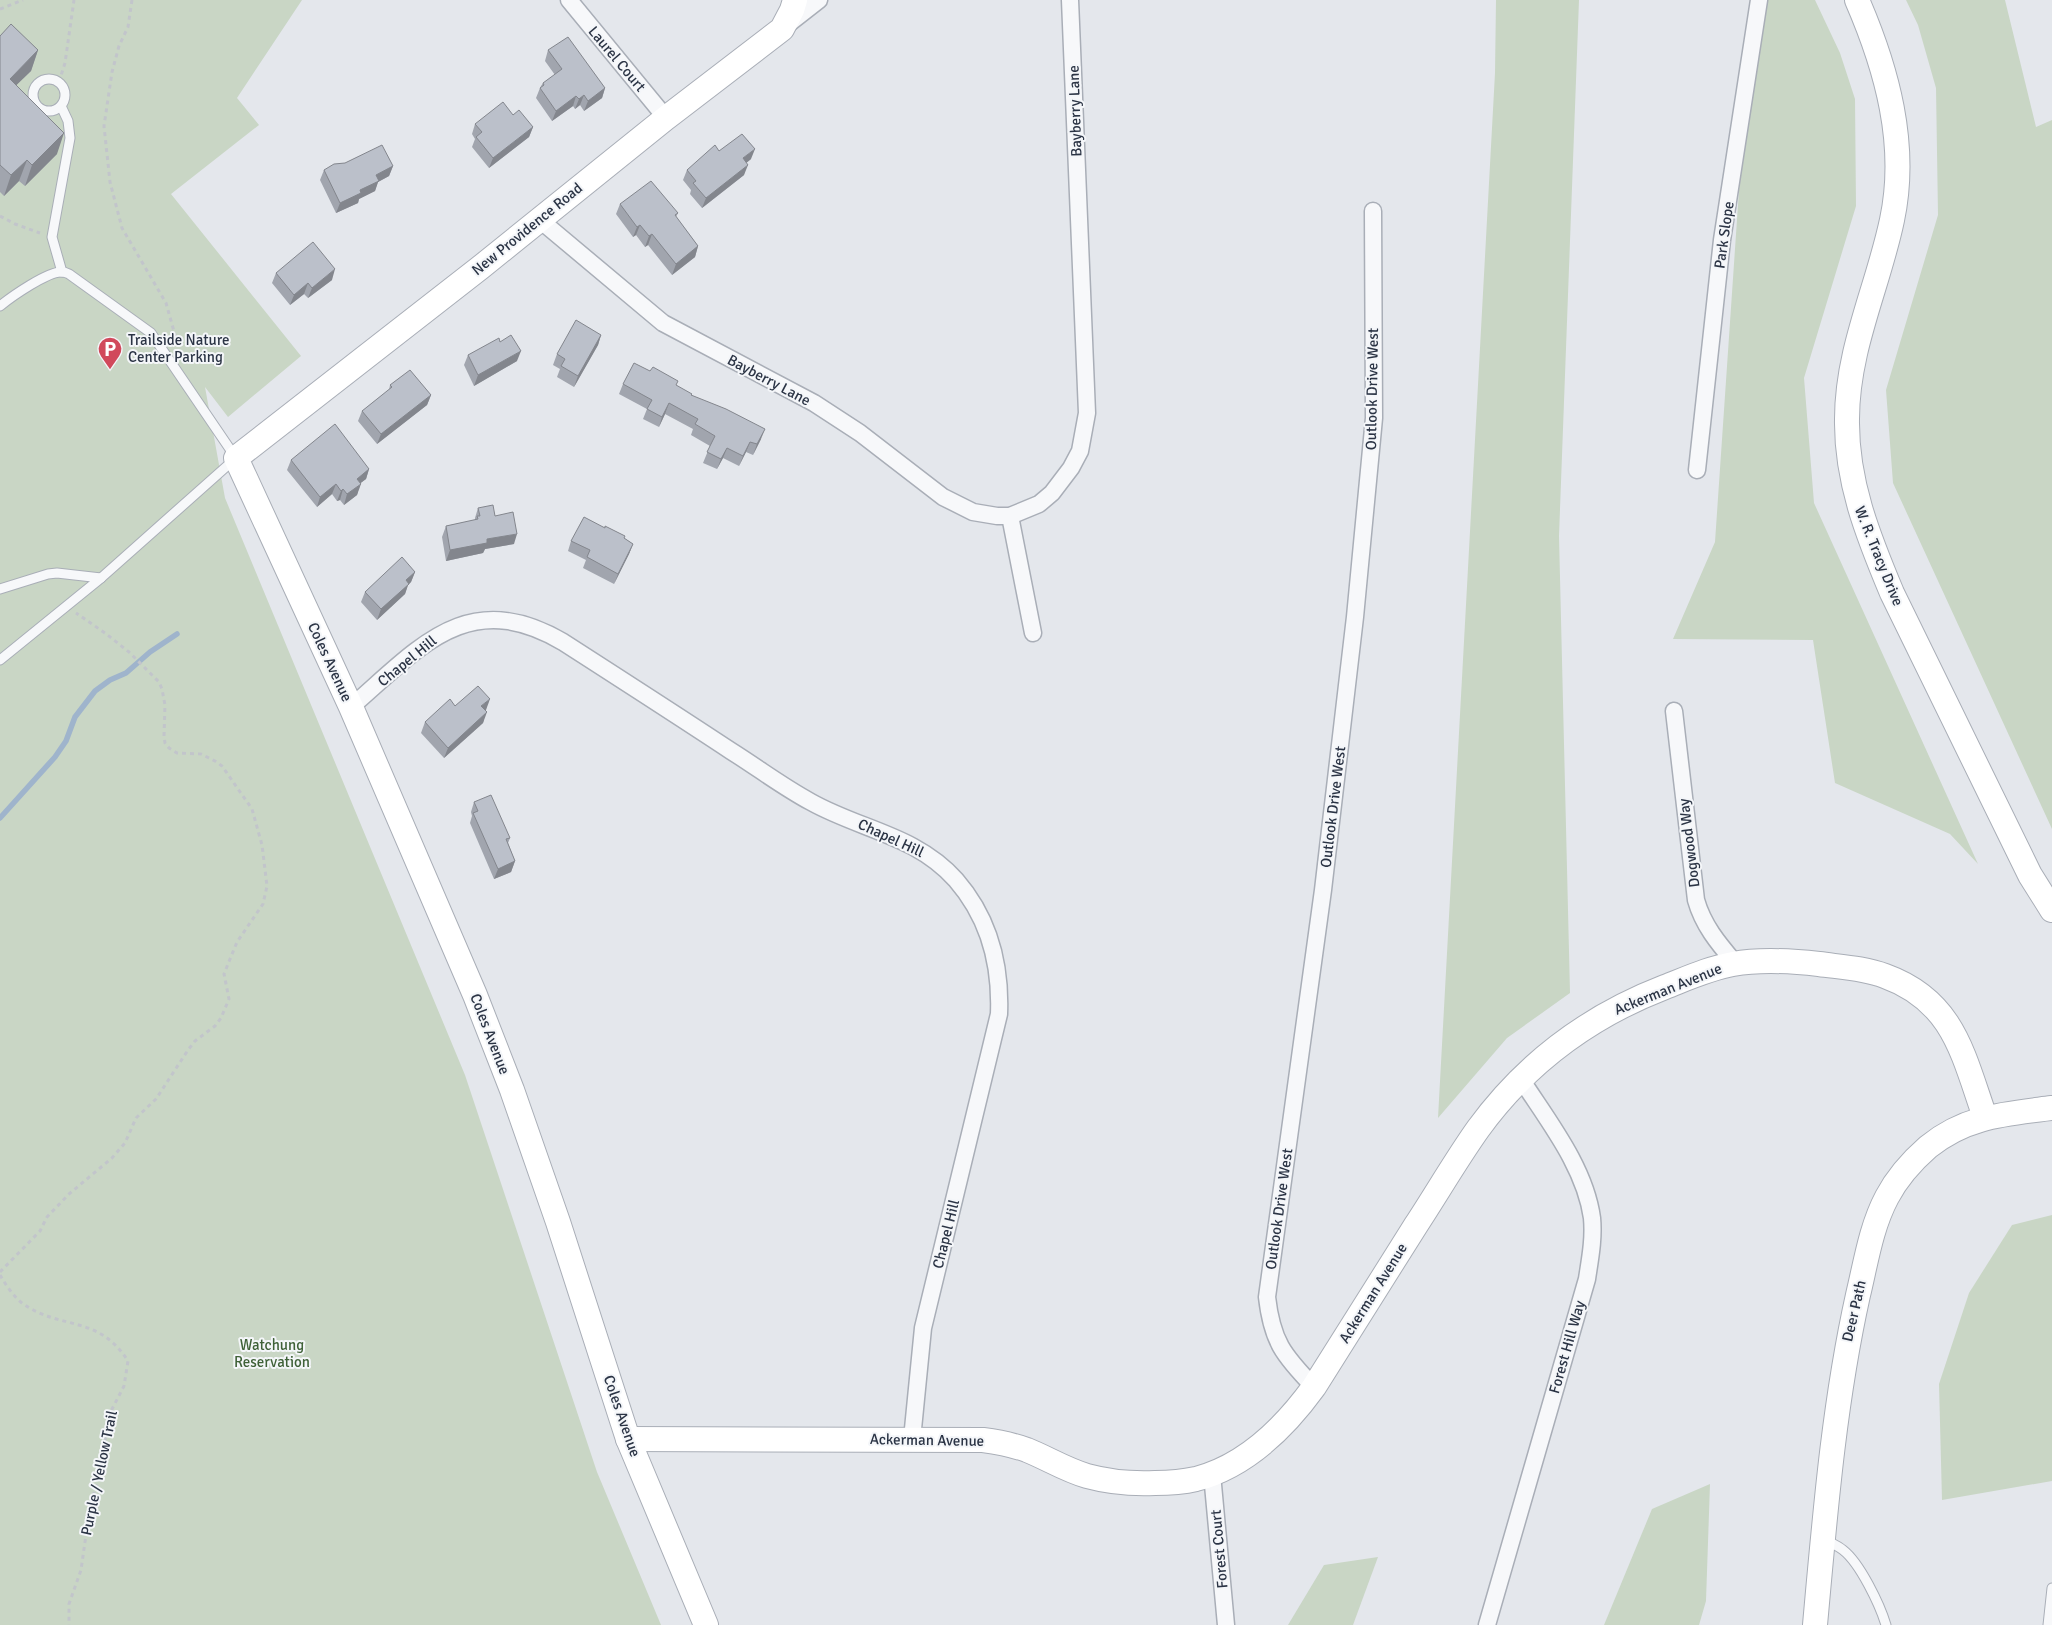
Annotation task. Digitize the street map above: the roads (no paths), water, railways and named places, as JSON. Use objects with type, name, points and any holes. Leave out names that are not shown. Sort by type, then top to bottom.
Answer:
[{"type":"street","name":"Laurel Court","points":[[569,0],[666,118]]},
{"type":"street","points":[[782,28],[795,0]]},
{"type":"street","name":"New Providence Road","points":[[236,458],[540,220],[666,118],[819,0]]},
{"type":"street","name":"Bayberry Lane","points":[[540,220],[663,323],[814,403],[860,433],[943,497],[958,506],[984,515],[1010,516],[1039,504],[1062,480],[1080,451],[1085,434],[1087,413],[1070,0]]},
{"type":"street","name":"Park Slope","points":[[1697,470],[1722,240],[1759,0]]},
{"type":"street","name":"W. R. Tracy Drive","points":[[1857,0],[1880,59],[1889,92],[1897,139],[1898,167],[1897,195],[1892,221],[1851,369],[1847,418],[1849,464],[1858,504],[1872,546],[1892,593],[2030,875],[2052,910]]},
{"type":"street","name":"Outlook Drive West","points":[[1314,1386],[1291,1362],[1278,1342],[1270,1321],[1267,1296],[1323,890],[1356,608],[1374,418],[1373,211]]},
{"type":"street","name":"Coles Avenue","points":[[236,458],[351,707],[475,995],[512,1090],[558,1222],[628,1439],[706,1625]]},
{"type":"street","points":[[1010,516],[1033,633]]},
{"type":"street","name":"Chapel Hill","points":[[351,707],[421,646],[439,634],[472,622],[496,619],[519,622],[542,630],[563,642],[811,803],[914,846],[943,867],[967,894],[977,909],[992,942],[999,978],[999,1014],[924,1328],[912,1439]]},
{"type":"street","name":"Dogwood Way","points":[[1674,711],[1696,900],[1705,925],[1735,963]]},
{"type":"street","name":"Ackerman Avenue","points":[[628,1439],[964,1439],[1002,1443],[1026,1450],[1085,1475],[1124,1483],[1174,1482],[1196,1479],[1212,1474],[1234,1463],[1269,1437],[1296,1411],[1314,1386],[1474,1136],[1501,1100],[1521,1079],[1546,1055],[1572,1035],[1602,1016],[1671,984],[1705,971],[1735,963],[1777,961],[1852,968],[1883,975],[1916,990],[1932,1004],[1952,1030],[1985,1117]]},
{"type":"street","name":"Forest Hill Way","points":[[1487,1625],[1586,1279],[1592,1246],[1592,1218],[1580,1180],[1564,1146],[1521,1079]]},
{"type":"street","name":"Deer Path","points":[[1815,1625],[1842,1376],[1872,1236],[1887,1197],[1901,1175],[1914,1161],[1929,1146],[1948,1134],[1985,1117],[2052,1108]]},
{"type":"street","name":"Forest Court","points":[[1212,1474],[1226,1625]]},
{"type":"lane","points":[[61,106],[52,111],[41,110],[33,97],[35,86],[44,80],[54,80],[63,86],[65,96],[61,106],[68,122],[70,138],[52,238],[62,272]]},
{"type":"lane","points":[[0,306],[23,290],[52,274],[62,272],[76,279],[144,328],[156,340],[236,458],[101,578],[0,660]]},
{"type":"lane","points":[[0,589],[57,573],[101,578]]},
{"type":"lane","points":[[1823,1539],[1843,1550],[1862,1574],[1883,1614],[1886,1625]]},
{"type":"lane","points":[[2048,1625],[2052,1588]]},
{"type":"waterway","points":[[0,818],[55,757],[66,741],[75,717],[95,691],[110,680],[126,673],[150,652],[177,634]]},
{"type":"place","name":"Trailside Nature Center Parking","points":[[110,370]]},
{"type":"park label","name":"Watchung Reservation","points":[[272,1354]]}]
